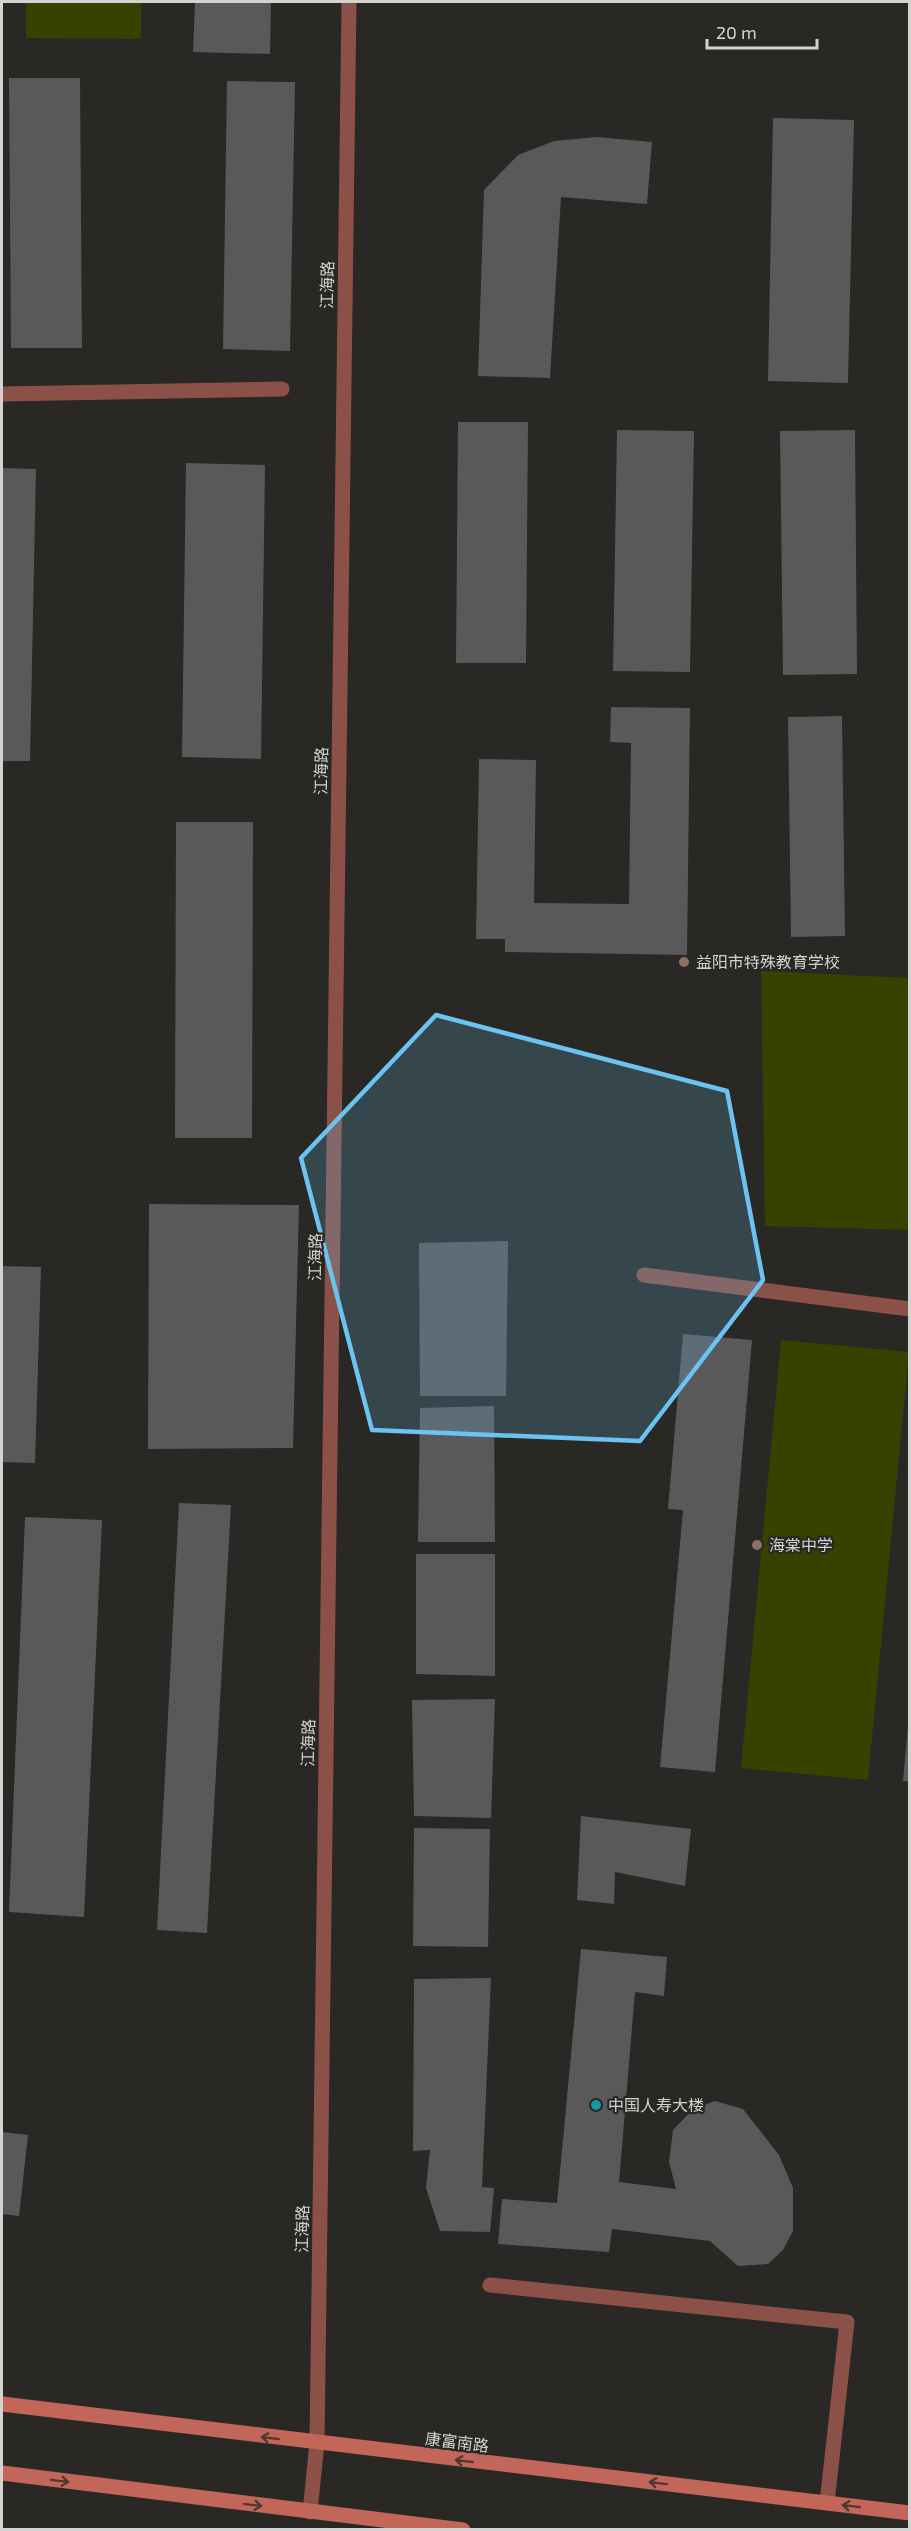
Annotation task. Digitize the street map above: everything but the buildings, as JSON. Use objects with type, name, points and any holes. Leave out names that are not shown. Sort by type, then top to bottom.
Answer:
[{"type":"main road","name":"康富南路","points":[[2,2404],[909,2513]]},
{"type":"main road","points":[[2,2473],[463,2529]]},
{"type":"street","name":"江海路","points":[[310,2512],[317,2443],[349,2]]},
{"type":"street","points":[[2,393],[282,389]]},
{"type":"street","points":[[644,1275],[909,1309]]},
{"type":"street","points":[[490,2285],[847,2322],[827,2503]]},
{"type":"highlighted area","points":[[436,1015],[727,1091],[763,1280],[640,1441],[372,1430],[301,1158]]},
{"type":"green space","points":[[26,2],[141,2],[141,39],[26,38]]},
{"type":"green space","points":[[761,971],[909,978],[909,1230],[765,1226]]},
{"type":"green space","points":[[781,1340],[909,1352],[868,1780],[741,1768]]},
{"type":"place","name":"益阳市特殊教育学校","points":[[684,962]]},
{"type":"place","name":"海棠中学","points":[[757,1545]]},
{"type":"place","name":"中国人寿大楼","points":[[596,2105]]}]
